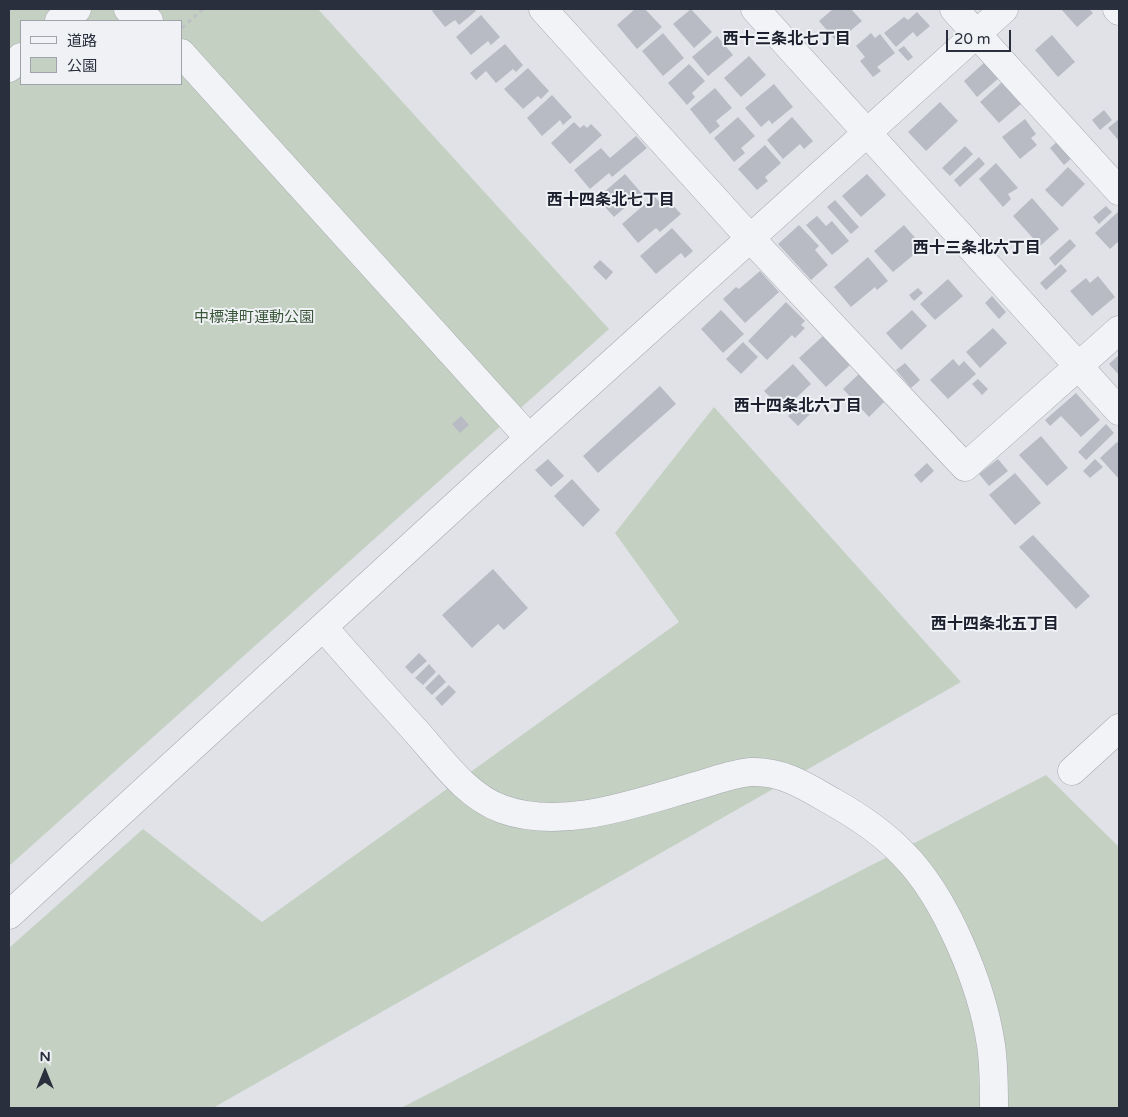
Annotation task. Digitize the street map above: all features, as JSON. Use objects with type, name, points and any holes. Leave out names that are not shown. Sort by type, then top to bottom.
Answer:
[{"type":"street","points":[[61,20],[77,9]]},
{"type":"street","points":[[128,9],[138,12],[148,20]]},
{"type":"street","points":[[543,9],[752,239],[965,467],[1119,330]]},
{"type":"street","points":[[755,9],[1119,411]]},
{"type":"street","points":[[954,9],[1119,191]]},
{"type":"street","points":[[9,915],[530,438],[1004,9]]},
{"type":"street","points":[[182,54],[530,438]]},
{"type":"street","points":[[9,68],[20,58]]},
{"type":"street","points":[[323,627],[458,778],[488,802],[500,808],[527,817],[561,818],[596,812],[739,774],[766,773],[794,780],[844,808],[868,825],[898,849],[917,870],[932,892],[956,937],[977,992],[990,1042],[993,1063],[994,1108]]},
{"type":"street","points":[[1072,771],[1119,728]]},
{"type":"path","points":[[182,28],[203,9]]},
{"type":"green space","name":"中標津町運動公園","points":[[9,9],[318,9],[609,329],[9,866]]},
{"type":"green space","points":[[714,407],[961,682],[213,1108],[9,1108],[9,948],[143,829],[262,922],[679,622],[615,533]]},
{"type":"green space","points":[[1046,775],[1119,847],[1119,1108],[401,1108]]},
{"type":"building","points":[[434,9],[474,9],[476,11],[459,25],[455,20],[445,27],[432,11]]},
{"type":"building","points":[[635,9],[645,9],[662,27],[637,49],[617,25]]},
{"type":"building","points":[[691,9],[712,32],[694,48],[673,24]]},
{"type":"building","points":[[833,9],[851,9],[862,21],[837,42],[819,21]]},
{"type":"building","points":[[1061,9],[1089,9],[1093,13],[1077,27]]},
{"type":"building","points":[[917,12],[930,26],[917,37],[913,32],[896,47],[884,33],[904,17],[908,20]]},
{"type":"building","points":[[481,15],[500,37],[491,45],[488,41],[471,55],[456,37]]},
{"type":"building","points":[[663,33],[684,58],[663,76],[642,51]]},
{"type":"building","points":[[871,33],[875,38],[880,34],[895,53],[877,67],[881,71],[873,77],[860,61],[865,57],[856,46]]},
{"type":"building","points":[[1052,35],[1075,62],[1058,77],[1035,50]]},
{"type":"building","points":[[717,36],[733,55],[708,76],[692,57]]},
{"type":"building","points":[[505,44],[523,65],[516,72],[513,69],[496,83],[486,71],[476,80],[470,73]]},
{"type":"building","points":[[904,46],[913,57],[908,61],[898,50]]},
{"type":"building","points":[[749,56],[766,75],[741,97],[724,78]]},
{"type":"building","points":[[986,61],[1000,77],[977,97],[964,81]]},
{"type":"building","points":[[689,64],[705,81],[692,93],[695,97],[687,105],[668,83]]},
{"type":"building","points":[[528,68],[549,91],[541,99],[538,96],[523,109],[504,89]]},
{"type":"building","points":[[1002,82],[1021,104],[999,123],[980,102]]},
{"type":"building","points":[[774,84],[793,107],[772,124],[769,120],[761,127],[745,108]]},
{"type":"building","points":[[715,88],[732,108],[716,121],[720,126],[710,134],[690,109]]},
{"type":"building","points":[[552,95],[572,117],[563,125],[560,120],[542,136],[527,118]]},
{"type":"building","points":[[940,102],[958,121],[926,151],[908,132]]},
{"type":"building","points":[[1104,110],[1112,120],[1100,130],[1092,120]]},
{"type":"building","points":[[738,117],[755,136],[741,148],[745,153],[734,162],[714,138]]},
{"type":"building","points":[[792,117],[813,141],[804,149],[800,144],[783,159],[767,140]]},
{"type":"building","points":[[1025,119],[1036,134],[1031,138],[1037,145],[1020,159],[1002,137]]},
{"type":"building","points":[[1119,119],[1119,141],[1108,128]]},
{"type":"building","points":[[574,122],[580,128],[584,125],[587,128],[591,124],[602,135],[570,164],[551,143]]},
{"type":"building","points":[[636,136],[647,148],[612,177],[609,173],[590,189],[574,170],[601,148],[610,158]]},
{"type":"building","points":[[1058,141],[1073,157],[1064,165],[1050,148]]},
{"type":"building","points":[[765,145],[781,163],[765,177],[768,181],[757,190],[738,169]]},
{"type":"building","points":[[965,146],[973,154],[950,176],[942,168]]},
{"type":"building","points":[[979,157],[985,164],[960,187],[954,180]]},
{"type":"building","points":[[996,163],[1018,188],[1008,194],[1011,199],[1003,207],[979,179]]},
{"type":"building","points":[[1068,167],[1085,184],[1062,207],[1045,190]]},
{"type":"building","points":[[625,174],[644,196],[633,206],[631,202],[614,217],[597,198]]},
{"type":"building","points":[[867,174],[886,195],[861,217],[842,196]]},
{"type":"building","points":[[654,196],[665,208],[671,203],[681,214],[660,232],[656,228],[638,243],[622,224]]},
{"type":"building","points":[[1032,198],[1059,229],[1040,246],[1013,216]]},
{"type":"building","points":[[835,200],[859,227],[851,234],[827,207]]},
{"type":"building","points":[[1106,206],[1112,212],[1099,224],[1093,217]]},
{"type":"building","points":[[1119,211],[1119,241],[1110,249],[1095,233]]},
{"type":"building","points":[[817,216],[826,226],[832,221],[849,241],[832,255],[806,225]]},
{"type":"building","points":[[799,225],[819,246],[815,250],[828,265],[811,280],[778,244]]},
{"type":"building","points":[[904,225],[923,247],[893,272],[874,251]]},
{"type":"building","points":[[672,228],[693,251],[685,258],[681,253],[656,274],[640,256]]},
{"type":"building","points":[[1070,239],[1076,246],[1055,266],[1049,258]]},
{"type":"building","points":[[868,257],[888,281],[877,290],[875,287],[851,307],[834,287]]},
{"type":"building","points":[[600,260],[613,272],[606,280],[593,267]]},
{"type":"building","points":[[1061,264],[1067,271],[1046,290],[1040,283]]},
{"type":"building","points":[[760,271],[779,292],[745,323],[723,299],[736,287],[739,289]]},
{"type":"building","points":[[1098,276],[1115,297],[1092,316],[1070,291],[1086,278],[1090,283]]},
{"type":"building","points":[[948,279],[963,296],[935,320],[920,304]]},
{"type":"building","points":[[918,288],[923,293],[914,301],[909,295]]},
{"type":"building","points":[[992,296],[1006,312],[999,319],[985,303]]},
{"type":"building","points":[[786,302],[805,321],[801,325],[805,328],[795,338],[792,335],[767,360],[748,341]]},
{"type":"building","points":[[721,310],[744,334],[723,353],[701,329]]},
{"type":"building","points":[[912,310],[927,326],[901,350],[886,333]]},
{"type":"building","points":[[993,328],[1007,343],[980,368],[966,352]]},
{"type":"building","points":[[823,336],[850,365],[826,387],[799,358]]},
{"type":"building","points":[[743,342],[758,357],[741,374],[726,359]]},
{"type":"building","points":[[1119,355],[1119,375],[1109,364]]},
{"type":"building","points":[[953,359],[959,366],[964,361],[976,374],[948,399],[930,380]]},
{"type":"building","points":[[905,363],[920,380],[911,388],[896,370]]},
{"type":"building","points":[[793,364],[811,384],[783,410],[764,391]]},
{"type":"building","points":[[859,374],[884,402],[869,417],[843,389]]},
{"type":"building","points":[[978,379],[988,389],[982,395],[972,384]]},
{"type":"building","points":[[660,386],[676,404],[598,473],[583,456]]},
{"type":"building","points":[[1076,393],[1100,420],[1081,437],[1061,416],[1050,426],[1045,420]]},
{"type":"building","points":[[805,400],[814,410],[798,426],[788,416]]},
{"type":"building","points":[[461,416],[469,425],[460,433],[452,424]]},
{"type":"building","points":[[1106,424],[1114,433],[1086,460],[1078,452]]},
{"type":"building","points":[[1041,436],[1068,468],[1047,486],[1019,455]]},
{"type":"building","points":[[1117,442],[1119,444],[1119,479],[1100,458]]},
{"type":"building","points":[[548,459],[564,476],[551,487],[535,470]]},
{"type":"building","points":[[998,459],[1008,471],[989,486],[979,474]]},
{"type":"building","points":[[1095,459],[1103,467],[1090,478],[1083,471]]},
{"type":"building","points":[[927,463],[934,471],[921,483],[914,475]]},
{"type":"building","points":[[1015,473],[1041,503],[1015,525],[989,495]]},
{"type":"building","points":[[572,479],[600,510],[583,527],[554,496]]},
{"type":"building","points":[[1033,535],[1090,596],[1076,609],[1019,547]]},
{"type":"building","points":[[493,569],[528,608],[504,630],[498,624],[472,648],[442,615]]},
{"type":"building","points":[[419,653],[427,661],[412,674],[405,667]]},
{"type":"building","points":[[429,664],[436,672],[423,685],[415,678]]},
{"type":"building","points":[[439,674],[446,682],[432,695],[425,688]]},
{"type":"building","points":[[449,685],[456,692],[442,706],[435,698]]},
{"type":"district","name":"西十三条北七丁目","points":[[787,40]]},
{"type":"district","name":"西十四条北七丁目","points":[[611,201]]},
{"type":"district","name":"西十三条北六丁目","points":[[977,249]]},
{"type":"district","name":"西十四条北六丁目","points":[[798,407]]},
{"type":"district","name":"西十四条北五丁目","points":[[995,625]]}]
